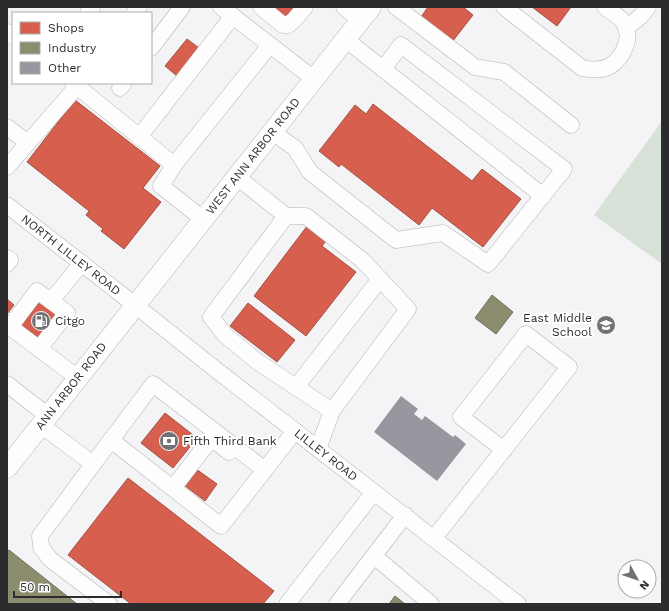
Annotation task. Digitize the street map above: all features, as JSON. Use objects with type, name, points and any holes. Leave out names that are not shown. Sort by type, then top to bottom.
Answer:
[{"type":"main road","name":"WEST ANN ARBOR ROAD","points":[[135,305],[365,14]]},
{"type":"main road","name":"ANN ARBOR ROAD","points":[[7,467],[135,305]]},
{"type":"street","points":[[152,47],[182,7]]},
{"type":"street","points":[[261,7],[283,25],[288,25],[305,7]]},
{"type":"street","points":[[344,7],[365,14]]},
{"type":"street","points":[[396,7],[475,67],[504,72],[571,125]]},
{"type":"street","points":[[504,7],[582,68],[595,70],[609,66],[619,57],[625,48],[628,32],[624,22],[605,7]]},
{"type":"street","points":[[626,28],[641,16],[648,7]]},
{"type":"street","points":[[139,136],[227,11],[314,79]]},
{"type":"street","points":[[345,39],[543,196]]},
{"type":"street","points":[[203,220],[161,186],[174,166],[270,45]]},
{"type":"street","points":[[272,132],[295,148],[310,172],[396,240],[443,233],[488,264],[564,169],[401,46],[383,69]]},
{"type":"street","points":[[7,167],[28,144],[77,84],[174,166]]},
{"type":"street","points":[[7,127],[28,144]]},
{"type":"street","points":[[237,177],[286,216],[306,216],[362,260],[408,309],[332,411],[318,449]]},
{"type":"street","name":"NORTH LILLEY ROAD","points":[[8,208],[82,263],[135,305]]},
{"type":"street","points":[[286,216],[211,317],[226,335],[258,362],[332,411]]},
{"type":"street","points":[[7,258],[10,260],[7,264]]},
{"type":"street","points":[[50,301],[82,263]]},
{"type":"street","points":[[296,387],[380,278]]},
{"type":"street","points":[[39,349],[67,313],[37,291],[10,327],[39,349],[78,378]]},
{"type":"street","name":"LILLEY ROAD","points":[[135,305],[215,369],[518,604]]},
{"type":"street","points":[[434,538],[504,450],[568,367],[526,334],[461,417],[504,450]]},
{"type":"street","points":[[7,384],[44,421],[93,464]]},
{"type":"street","points":[[110,604],[50,559],[41,547],[40,536],[152,384],[265,470]]},
{"type":"street","points":[[111,440],[221,526],[295,431]]},
{"type":"street","points":[[173,488],[207,444],[215,441],[233,455],[248,456]]},
{"type":"street","points":[[287,604],[374,492]]},
{"type":"street","points":[[337,604],[405,515]]},
{"type":"street","points":[[374,556],[431,604]]},
{"type":"shaded area","points":[[662,121],[662,264],[594,215]]},
{"type":"building: Shops","points":[[266,7],[294,7],[284,21]]},
{"type":"building: Shops","points":[[428,7],[463,7],[473,15],[452,42],[421,17]]},
{"type":"building: Shops","points":[[532,7],[571,7],[557,26]]},
{"type":"building: Shops","points":[[187,39],[199,48],[177,76],[165,66]]},
{"type":"building: Shops","points":[[75,100],[160,166],[143,188],[161,202],[124,249],[101,231],[103,229],[86,215],[89,211],[27,162]]},
{"type":"building: Shops","points":[[373,104],[472,181],[482,169],[521,199],[483,247],[432,208],[419,225],[341,164],[339,167],[319,151],[355,105],[366,114]]},
{"type":"building: Shops","points":[[311,221],[330,236],[322,246],[356,272],[306,336],[254,296]]},
{"type":"building: Shops","points":[[7,299],[14,305],[7,314]]},
{"type":"building: Shops","points":[[40,300],[61,317],[41,342],[20,326]]},
{"type":"building: Shops","points":[[248,303],[295,340],[277,362],[230,326]]},
{"type":"building: Shops","name":"Fifth Third Bank","points":[[165,413],[197,438],[173,468],[141,443]]},
{"type":"building: Shops","points":[[196,469],[217,484],[205,501],[184,485]]},
{"type":"building: Shops","points":[[128,478],[274,591],[263,604],[131,604],[68,555]]},
{"type":"building: Industry","points":[[492,295],[513,312],[496,334],[475,318]]},
{"type":"building: Industry","points":[[9,550],[77,604],[7,604],[7,552]]},
{"type":"building: Industry","points":[[395,596],[405,604],[389,604]]},
{"type":"building: Other","points":[[401,396],[418,409],[414,414],[422,420],[425,416],[453,437],[455,435],[466,444],[437,481],[374,432]]},
{"type":"place","name":"Citgo","points":[[41,321]]},
{"type":"place","name":"East Middle School","points":[[606,325]]},
{"type":"place","name":"Fifth Third Bank","points":[[169,441]]}]
